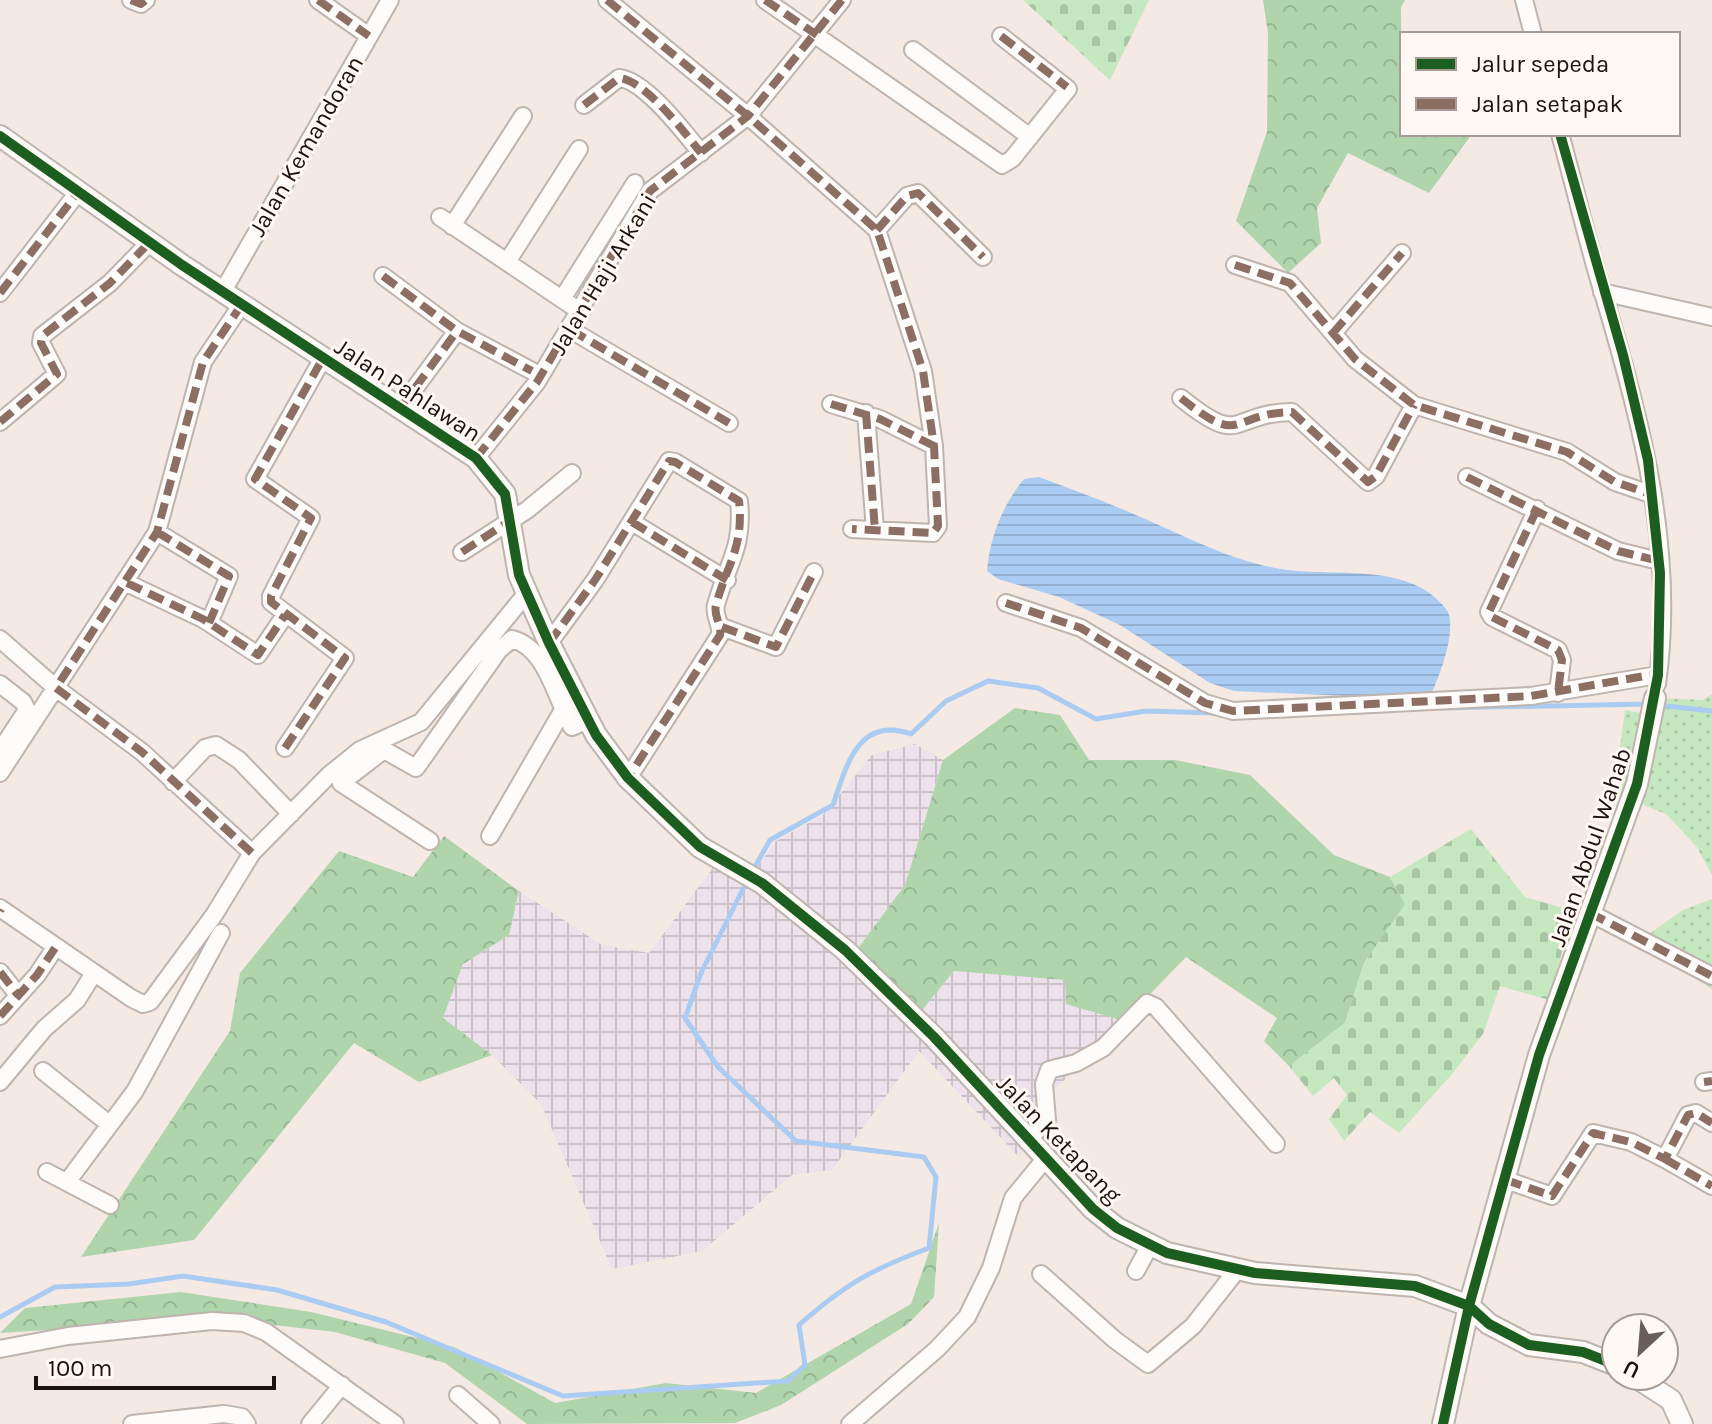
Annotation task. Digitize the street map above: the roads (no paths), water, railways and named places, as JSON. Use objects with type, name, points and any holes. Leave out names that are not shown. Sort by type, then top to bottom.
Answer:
[{"type":"street","points":[[131,0],[138,4],[146,0]]},
{"type":"street","points":[[318,0],[369,36]]},
{"type":"street","name":"Jalan Kemandoran","points":[[223,291],[390,0]]},
{"type":"street","points":[[765,0],[997,164],[1007,164],[1068,89],[1001,36]]},
{"type":"street","name":"Jalan Haji Arkani","points":[[476,458],[524,402],[571,330],[640,204],[663,180],[748,116],[817,35],[842,0]]},
{"type":"street","points":[[1524,0],[1532,32]]},
{"type":"street","points":[[611,1],[877,230],[923,371],[934,446],[937,530],[933,533],[852,529]]},
{"type":"street","points":[[913,50],[1030,137]]},
{"type":"street","points":[[584,105],[623,77],[654,100],[701,153]]},
{"type":"street","points":[[523,116],[446,222],[581,312]]},
{"type":"street","name":"Jalan Pahlawan","points":[[0,136],[150,242],[476,458],[500,485],[511,520],[519,575],[526,594],[588,720],[628,778],[675,826],[700,847],[762,883]]},
{"type":"street","name":"Jalan Abdul Wahab","points":[[1443,1424],[1469,1306],[1539,1055],[1637,784],[1658,675],[1659,561],[1653,495],[1623,355],[1602,292],[1561,136]]},
{"type":"street","points":[[507,262],[579,149]]},
{"type":"street","points":[[562,299],[635,183]]},
{"type":"street","points":[[0,293],[79,191]]},
{"type":"street","points":[[877,230],[907,196],[918,193],[983,257]]},
{"type":"street","points":[[0,422],[57,374],[41,343],[42,336],[110,283],[150,242]]},
{"type":"street","points":[[1333,333],[1402,253]]},
{"type":"street","points":[[1235,265],[1290,283],[1355,359],[1414,405],[1567,452],[1615,482],[1653,495]]},
{"type":"street","points":[[383,276],[457,331],[532,371]]},
{"type":"street","points":[[1602,292],[1712,317]]},
{"type":"street","points":[[0,773],[127,583],[157,532],[203,362],[242,304]]},
{"type":"street","points":[[571,330],[729,423]]},
{"type":"street","points":[[401,407],[457,331]]},
{"type":"street","points":[[285,748],[345,658],[285,615],[270,598],[311,518],[255,479],[323,358]]},
{"type":"street","points":[[1181,398],[1210,421],[1229,427],[1292,412],[1368,482],[1376,476],[1414,405]]},
{"type":"street","points":[[831,404],[866,413],[934,446]]},
{"type":"street","points":[[866,413],[875,530]]},
{"type":"street","points":[[549,643],[632,522],[669,461],[688,469],[739,501],[739,542],[715,606],[722,627],[720,635],[628,778]]},
{"type":"street","points":[[462,552],[511,520],[572,473]]},
{"type":"street","points":[[1467,477],[1618,551],[1659,561]]},
{"type":"street","points":[[1537,509],[1489,612],[1492,617],[1558,650],[1562,660],[1558,693]]},
{"type":"street","points":[[632,522],[727,580]]},
{"type":"street","points":[[157,532],[229,576],[209,623]]},
{"type":"street","points":[[722,627],[776,647],[814,572]]},
{"type":"street","points":[[127,583],[209,623],[258,655],[285,615]]},
{"type":"street","points":[[0,909],[143,1004],[150,1002],[200,934],[252,853],[360,750],[421,722],[526,594]]},
{"type":"street","points":[[1006,603],[1091,633],[1205,703],[1233,711],[1558,693],[1658,675]]},
{"type":"street","points":[[0,639],[56,688],[142,752],[252,853]]},
{"type":"street","points":[[430,841],[341,783],[384,750],[416,768],[499,650],[512,639],[525,642],[542,664],[572,727],[588,720]]},
{"type":"street","points":[[0,684],[23,702],[27,710],[0,751]]},
{"type":"street","points":[[490,836],[563,710]]},
{"type":"street","points":[[173,782],[205,748],[216,745],[239,760],[291,814]]},
{"type":"street","name":"Jalan Ketapang","points":[[762,883],[800,912],[880,983],[1093,1209],[1149,1247],[1237,1270],[1415,1286],[1469,1306],[1489,1324],[1529,1345],[1583,1352],[1600,1359]]},
{"type":"street","points":[[1590,913],[1712,976]]},
{"type":"street","points":[[67,1182],[160,1048],[218,940],[200,934]]},
{"type":"street","points":[[0,1016],[55,948]]},
{"type":"street","points":[[0,972],[18,995]]},
{"type":"street","points":[[0,1082],[44,1029],[77,1000],[94,973]]},
{"type":"street","points":[[1027,1141],[1047,1120],[1044,1084],[1049,1070],[1076,1063],[1103,1048],[1147,1003],[1156,1007],[1221,1078],[1276,1144]]},
{"type":"street","points":[[43,1071],[109,1124]]},
{"type":"street","points":[[1665,1159],[1688,1115],[1696,1113],[1712,1123]]},
{"type":"street","points":[[1506,1180],[1552,1196],[1593,1133],[1631,1142],[1712,1186]]},
{"type":"street","points":[[850,1424],[937,1349],[967,1317],[991,1268],[1013,1198],[1045,1159]]},
{"type":"street","points":[[47,1172],[110,1205]]},
{"type":"street","points":[[1136,1271],[1149,1247]]},
{"type":"street","points":[[1041,1274],[1089,1318],[1148,1364],[1193,1326],[1237,1270]]},
{"type":"street","points":[[0,1349],[68,1336],[228,1320],[266,1332],[395,1424]]},
{"type":"street","points":[[310,1424],[342,1385]]},
{"type":"street","points":[[1659,1392],[1671,1400],[1682,1424]]},
{"type":"street","points":[[458,1395],[491,1424]]},
{"type":"street","points":[[132,1424],[224,1414],[242,1417],[247,1424]]},
{"type":"water","points":[[1039,477],[1234,557],[1276,568],[1377,575],[1416,585],[1432,595],[1446,609],[1449,617],[1446,652],[1430,696],[1419,699],[1234,691],[1210,683],[1120,625],[1059,597],[998,579],[987,571],[998,522],[1024,479]]},
{"type":"waterway","points":[[752,872],[770,840],[833,805],[850,759],[867,737],[893,730],[911,734],[946,701],[988,681],[1038,688],[1096,719],[1146,711],[1215,713]]},
{"type":"waterway","points":[[1441,708],[1647,704]]},
{"type":"waterway","points":[[1657,705],[1712,711]]},
{"type":"waterway","points":[[0,1317],[55,1287],[129,1284],[183,1276],[277,1290],[386,1322],[563,1396],[788,1381],[805,1365],[799,1325],[860,1279],[929,1248],[936,1177],[924,1157],[796,1141],[718,1067],[685,1018],[701,973],[747,881]]}]
